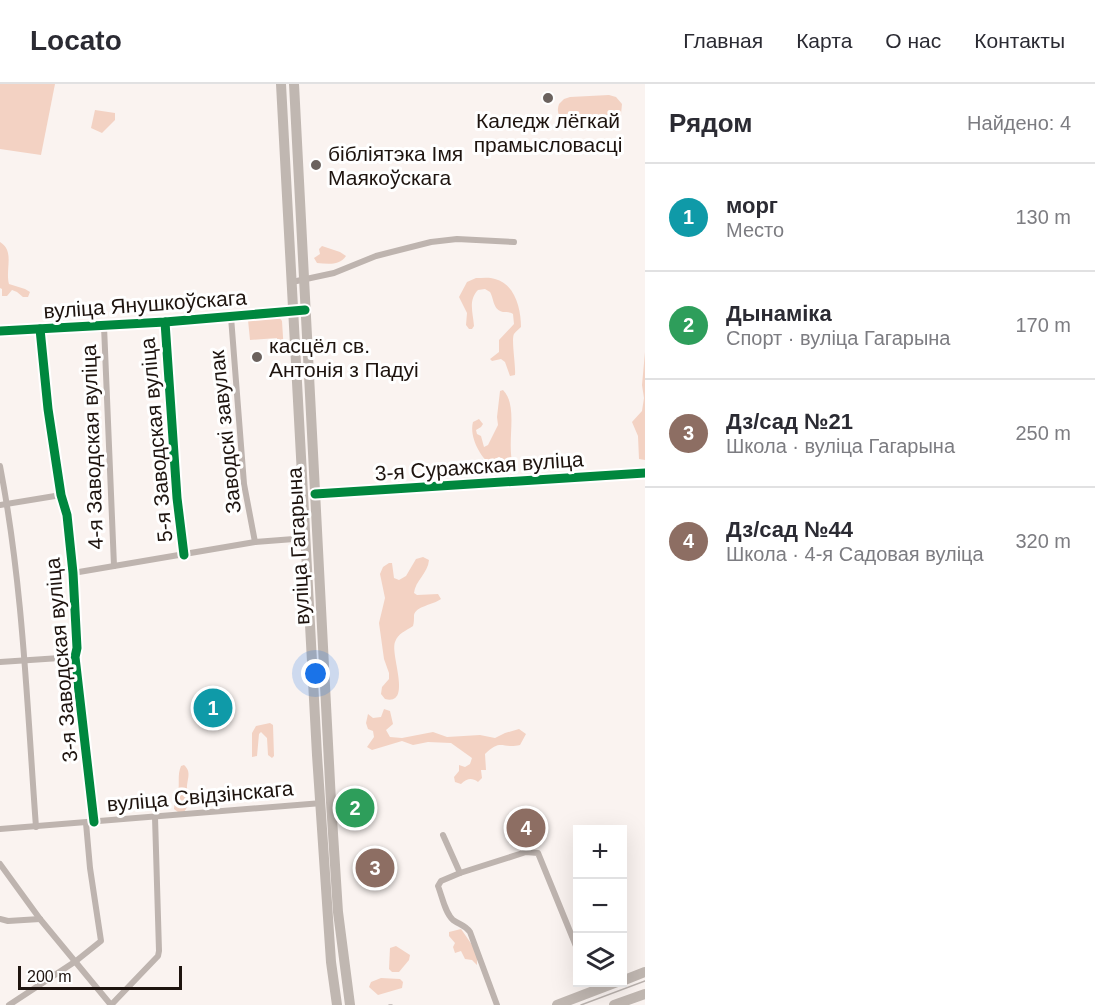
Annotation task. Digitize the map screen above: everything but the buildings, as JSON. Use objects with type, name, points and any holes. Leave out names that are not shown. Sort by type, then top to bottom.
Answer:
[{"type":"main road","name":"вуліца Гагарына","points":[[281,84],[313,671],[350,1005]]},
{"type":"main road","name":"вуліца Гагарына","points":[[294,84],[325,670],[331,962],[337,1005]]},
{"type":"main road","points":[[300,456],[312,455]]},
{"type":"main road","points":[[313,671],[325,670]]},
{"type":"main road","points":[[331,962],[344,961]]},
{"type":"main road","points":[[627,979],[645,972]]},
{"type":"main road","points":[[557,1005],[593,987]]},
{"type":"main road","points":[[615,1005],[645,994]]},
{"type":"street","points":[[282,100],[295,100]]},
{"type":"street","points":[[292,282],[334,273],[376,256],[431,242],[457,239],[514,242]]},
{"type":"street","name":"вуліца Янушкоўскага","points":[[0,331],[165,322],[305,310]]},
{"type":"street","name":"Заводскі завулак","points":[[231,317],[244,484],[255,542]]},
{"type":"street","name":"5-я Заводская вуліца","points":[[165,322],[177,498],[184,555]]},
{"type":"street","name":"4-я Заводская вуліца","points":[[104,326],[114,567]]},
{"type":"street","name":"3-я Заводская вуліца","points":[[40,329],[48,409],[61,495],[67,515],[73,573],[77,648],[75,657],[94,822]]},
{"type":"street","points":[[0,466],[4,505],[18,582],[36,827]]},
{"type":"street","name":"3-я Суражская вуліца","points":[[315,494],[645,473]]},
{"type":"street","points":[[4,505],[61,495]]},
{"type":"street","points":[[73,573],[255,542],[317,537]]},
{"type":"street","points":[[0,662],[75,657]]},
{"type":"street","name":"вуліца Свідзінскага","points":[[0,829],[326,803]]},
{"type":"street","points":[[0,864],[40,919],[111,1005],[158,956],[155,817]]},
{"type":"street","points":[[9,1005],[76,961],[100,941],[86,823]]},
{"type":"street","points":[[443,835],[460,873]]},
{"type":"street","points":[[497,1005],[470,932],[466,926],[453,920],[449,914],[438,886],[441,881],[526,852],[538,853],[573,939]]},
{"type":"street","points":[[0,919],[9,921],[40,919]]},
{"type":"shaded area","points":[[0,84],[55,84],[41,155],[0,149]]},
{"type":"shaded area","points":[[609,95],[616,97],[622,104],[621,114],[617,119],[568,122],[559,115],[559,104],[564,99]]},
{"type":"shaded area","points":[[95,110],[115,113],[115,120],[102,133],[91,128]]},
{"type":"shaded area","points":[[0,242],[7,250],[9,284],[30,292],[28,297],[23,297],[12,290],[7,296],[2,296]]},
{"type":"shaded area","points":[[322,246],[346,256],[337,263],[317,263],[314,258],[320,254],[319,249]]},
{"type":"shaded area","points":[[476,278],[491,278],[502,282],[508,286],[516,298],[521,327],[513,337],[515,375],[510,376],[505,362],[501,359],[492,361],[490,359],[499,352],[499,340],[514,324],[513,314],[497,309],[490,292],[485,289],[478,290],[472,302],[474,326],[469,329],[466,325],[467,313],[459,297],[467,282]]},
{"type":"shaded area","points":[[279,317],[282,321],[284,353],[279,354],[277,338],[250,340],[248,320]]},
{"type":"shaded area","points":[[645,352],[645,460],[639,459],[638,436],[632,422],[642,411]]},
{"type":"shaded area","points":[[503,390],[508,397],[511,415],[513,465],[509,469],[503,467],[500,457],[492,465],[483,457],[476,446],[472,428],[473,422],[479,419],[483,424],[476,430],[477,434],[481,436],[484,447],[488,445],[498,425],[500,391]]},
{"type":"shaded area","points":[[423,557],[429,560],[428,565],[414,593],[417,595],[438,594],[441,599],[415,612],[413,626],[396,639],[394,648],[399,678],[398,695],[393,699],[385,699],[381,694],[382,687],[389,679],[389,673],[384,659],[379,623],[385,598],[380,574],[383,567],[392,563],[394,578],[399,580],[406,576],[416,559]]},
{"type":"shaded area","points":[[384,709],[390,711],[393,724],[386,730],[390,737],[402,738],[433,732],[447,737],[480,735],[495,738],[519,729],[526,734],[520,745],[498,745],[490,749],[485,754],[486,770],[481,770],[482,778],[478,782],[469,779],[461,784],[455,782],[454,777],[459,771],[459,765],[465,767],[470,764],[472,758],[451,743],[428,742],[413,745],[402,741],[372,750],[367,747],[374,737],[373,731],[368,729],[366,723],[368,714],[373,718],[381,717]]},
{"type":"shaded area","points":[[270,723],[273,725],[274,756],[272,758],[268,755],[267,738],[261,732],[257,756],[252,757],[252,733],[256,726]]},
{"type":"shaded area","points":[[184,765],[188,773],[188,804],[184,812],[178,812],[174,807],[179,790],[180,769]]},
{"type":"shaded area","points":[[461,929],[477,952],[477,965],[472,960],[465,959],[461,951],[455,953],[453,947],[455,943],[449,936],[449,932]]},
{"type":"shaded area","points":[[396,946],[410,955],[409,960],[399,972],[392,972],[389,969],[390,948]]},
{"type":"shaded area","points":[[381,978],[400,979],[403,982],[402,988],[378,995],[369,987],[371,982]]},
{"type":"tram line","points":[[581,1005],[645,981]]},
{"type":"cycle path","points":[[0,331],[165,322],[305,310]]},
{"type":"cycle path","points":[[165,322],[177,498],[184,555]]},
{"type":"cycle path","points":[[40,329],[48,409],[61,495],[67,515],[73,573],[77,648],[75,657],[94,822]]},
{"type":"cycle path","points":[[315,494],[645,473]]},
{"type":"place","name":"Каледж лёгкай прамысловасці","points":[[548,98]]},
{"type":"place","name":"бібліятэка Імя Маякоўскага","points":[[316,165]]},
{"type":"place","name":"касцёл св. Антонія з Падуі","points":[[257,357]]},
{"type":"place","name":"морг","points":[[213,708]]},
{"type":"place","name":"Дынаміка","points":[[355,808]]},
{"type":"place","name":"Дз/сад №44","points":[[526,828]]},
{"type":"place","name":"Дз/сад №21","points":[[375,868]]}]
